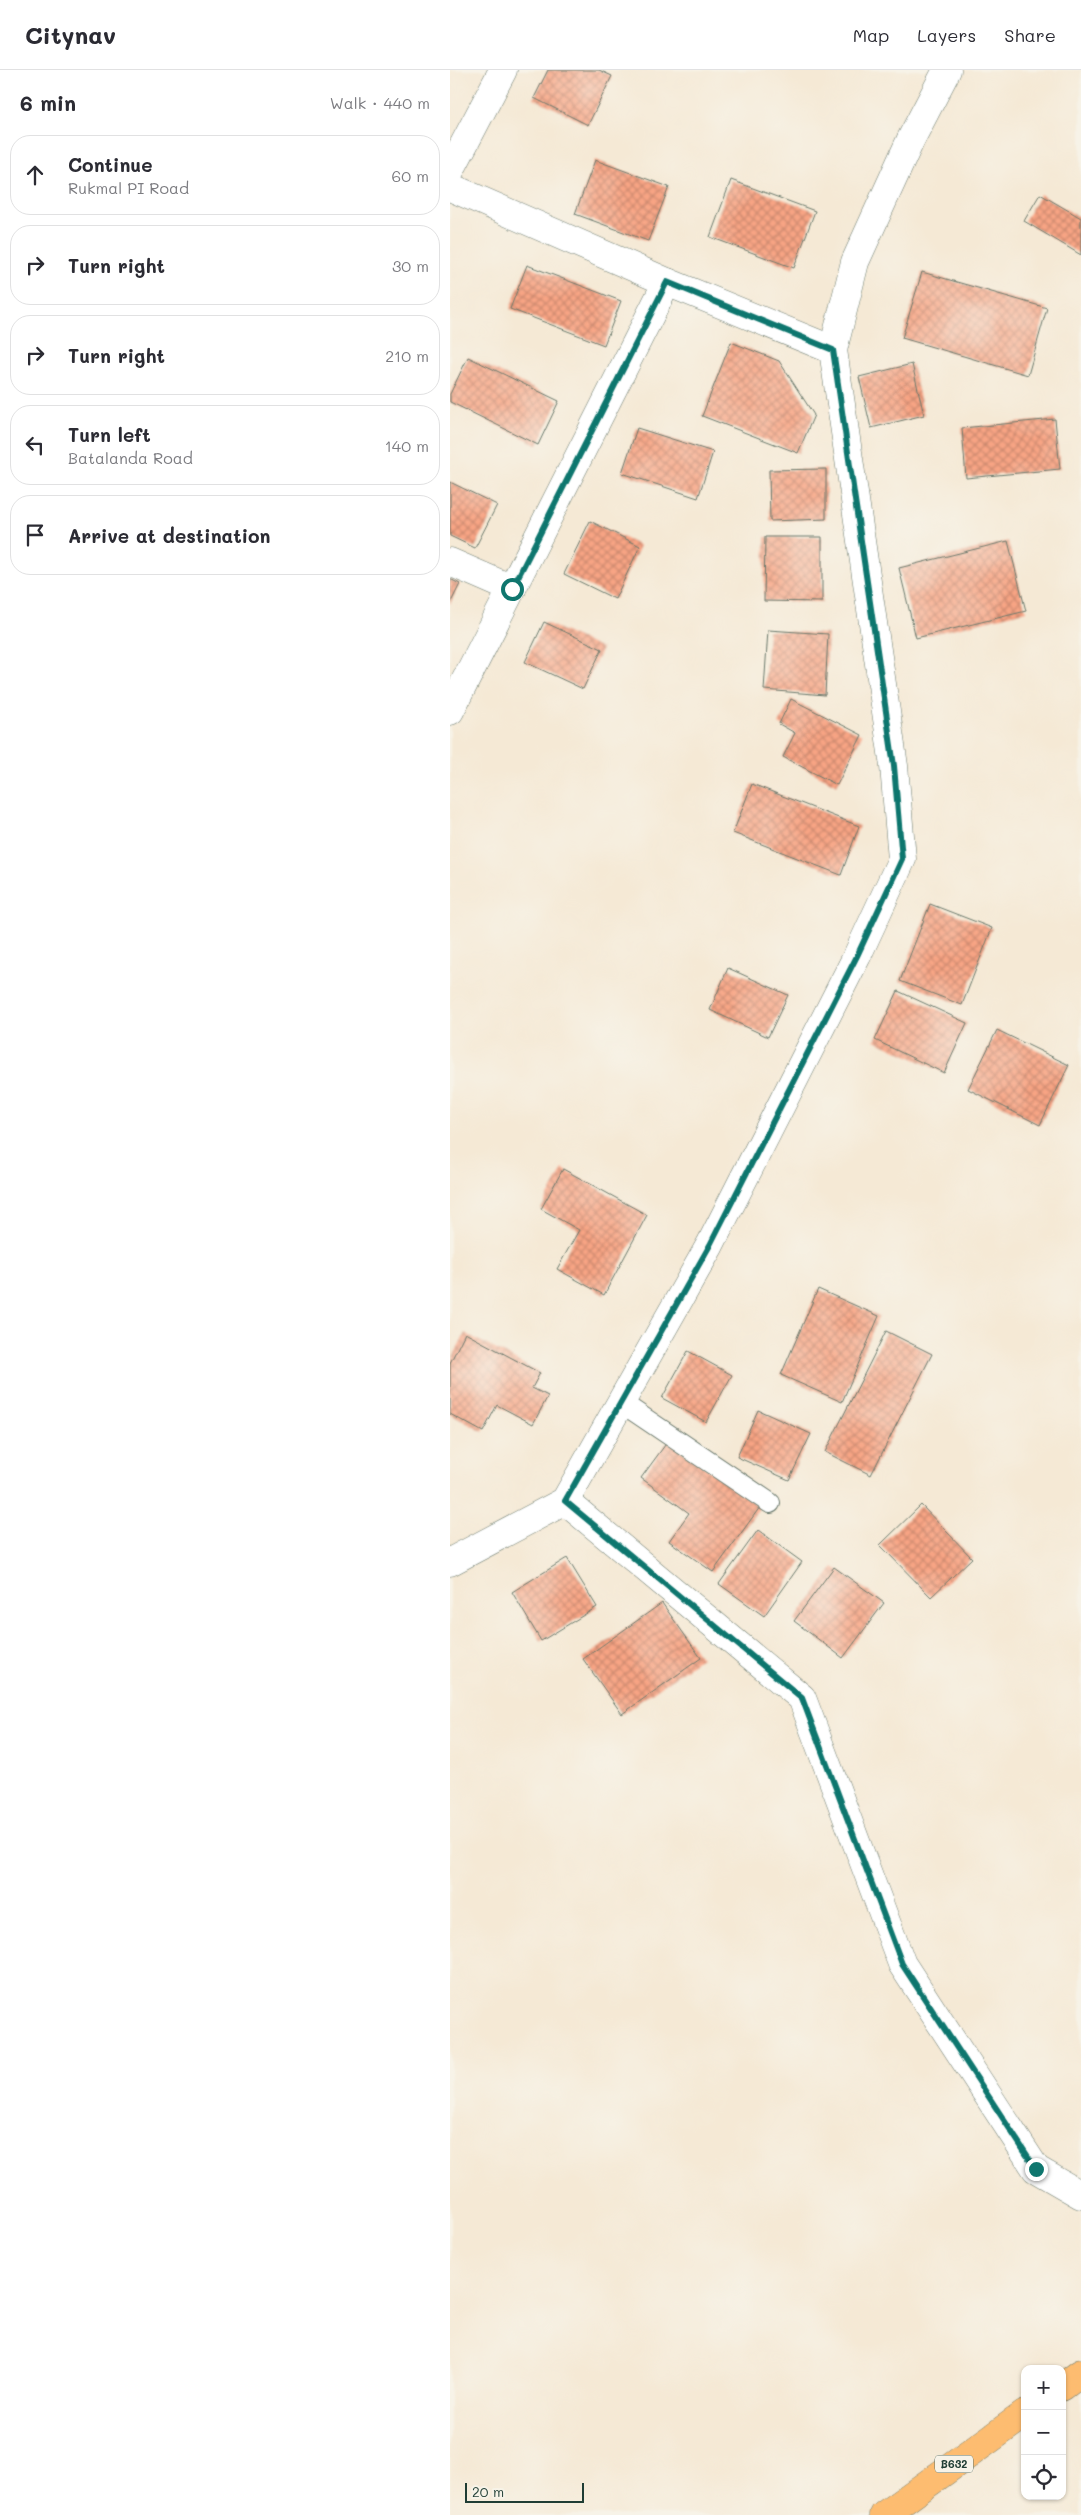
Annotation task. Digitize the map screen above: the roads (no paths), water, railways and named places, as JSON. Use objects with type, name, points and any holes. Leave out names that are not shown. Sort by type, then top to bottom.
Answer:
[{"type":"main road","points":[[1066,2384],[1081,2374]]},
{"type":"main road","name":"B632","points":[[884,2515],[1021,2417]]},
{"type":"street","points":[[450,171],[503,70]]},
{"type":"street","points":[[450,1562],[565,1501],[710,1245],[857,956],[902,859],[894,766],[833,350],[855,262],[911,139],[948,70]]},
{"type":"street","points":[[450,187],[667,282],[833,350]]},
{"type":"street","points":[[450,711],[667,282]]},
{"type":"street","points":[[450,562],[512,589]]},
{"type":"street","points":[[565,1501],[802,1698],[902,1964],[1036,2169],[1081,2195]]},
{"type":"lane","points":[[622,1403],[770,1503]]}]
